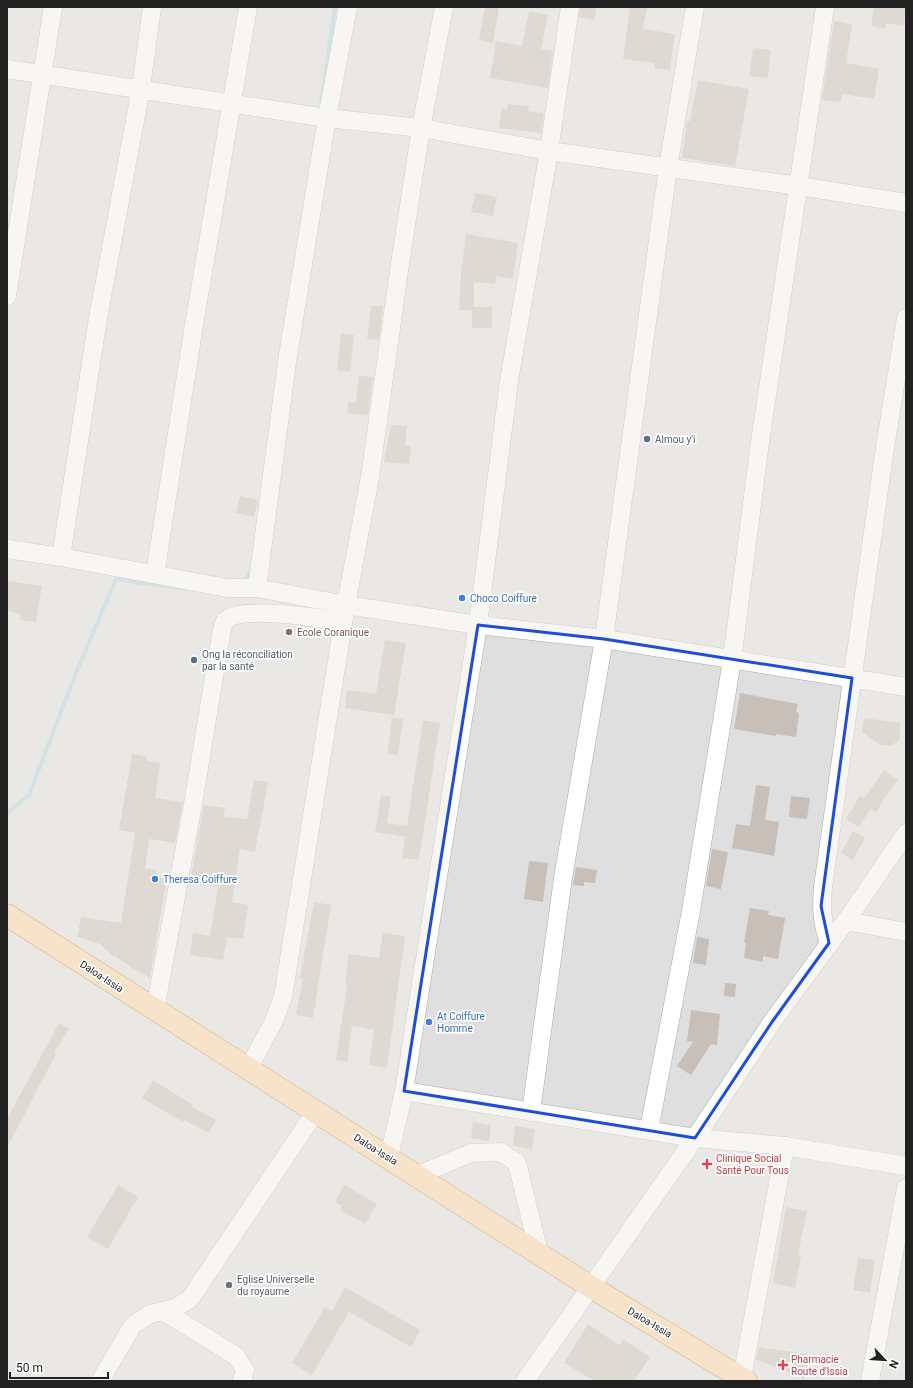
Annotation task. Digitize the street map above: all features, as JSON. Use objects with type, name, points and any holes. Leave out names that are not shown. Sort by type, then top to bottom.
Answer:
[{"type":"main road","name":"Daloa-Issia","points":[[7,915],[592,1287],[744,1380]]},
{"type":"street","points":[[7,296],[53,7]]},
{"type":"street","points":[[62,557],[98,318],[141,88],[152,7]]},
{"type":"street","points":[[155,574],[231,102],[248,7]]},
{"type":"street","points":[[253,588],[288,355],[321,117],[348,7]]},
{"type":"street","points":[[248,1069],[273,1023],[283,997],[344,613],[370,477],[421,128],[444,7]]},
{"type":"street","points":[[389,1157],[404,1091],[478,625],[509,381],[549,150],[570,7]]},
{"type":"street","points":[[531,1112],[563,878],[604,639],[668,167],[695,7]]},
{"type":"street","points":[[649,1130],[691,911],[732,660],[760,442],[825,7]]},
{"type":"street","points":[[7,69],[141,88],[321,117],[421,128],[549,150],[906,203]]},
{"type":"street","points":[[830,943],[822,923],[821,906],[884,454],[906,318]]},
{"type":"street","points":[[7,549],[62,557],[230,588],[253,588],[344,613]]},
{"type":"street","points":[[155,1010],[193,804],[222,629],[226,620],[235,615],[344,613],[478,625],[604,639],[906,686]]},
{"type":"street","points":[[525,1381],[695,1138],[772,1022],[846,921],[906,833]]},
{"type":"street","points":[[846,921],[906,932]]},
{"type":"street","points":[[404,1091],[695,1138],[785,1146],[906,1166]]},
{"type":"street","points":[[100,1381],[133,1325],[150,1314],[175,1308],[190,1299],[316,1111]]},
{"type":"street","points":[[744,1380],[785,1146]]},
{"type":"street","points":[[418,1175],[470,1153],[501,1152],[517,1163],[539,1253]]},
{"type":"street","points":[[870,1381],[906,1188]]},
{"type":"street","points":[[163,1311],[236,1356],[246,1370],[242,1381]]},
{"type":"highlighted area","points":[[478,625],[604,639],[852,678],[821,906],[829,943],[772,1022],[695,1138],[404,1091]]},
{"type":"shaded area","points":[[7,7],[906,7],[906,1381],[7,1381]]},
{"type":"building","points":[[485,7],[499,7],[493,43],[479,40]]},
{"type":"building","points":[[580,7],[596,7],[594,20],[579,17]]},
{"type":"building","points":[[630,7],[647,7],[643,29],[675,34],[670,70],[654,68],[655,63],[623,59]]},
{"type":"building","points":[[874,7],[906,7],[903,26],[886,23],[885,29],[871,26]]},
{"type":"building","points":[[529,11],[548,15],[541,49],[553,51],[548,88],[490,78],[496,41],[522,46]]},
{"type":"building","points":[[834,21],[852,24],[846,63],[879,69],[874,99],[842,94],[841,102],[822,100]]},
{"type":"building","points":[[753,48],[771,50],[768,78],[749,76]]},
{"type":"building","points":[[698,80],[749,89],[735,166],[682,158],[687,121],[690,121]]},
{"type":"building","points":[[508,104],[529,106],[528,111],[544,113],[541,133],[499,128],[502,108],[507,109]]},
{"type":"building","points":[[475,193],[497,197],[493,216],[471,212]]},
{"type":"building","points":[[466,234],[518,243],[513,279],[496,276],[495,284],[474,282],[474,307],[492,307],[492,328],[472,328],[472,310],[459,310],[461,274]]},
{"type":"building","points":[[371,306],[383,306],[379,340],[367,339]]},
{"type":"building","points":[[341,333],[354,335],[350,372],[337,370]]},
{"type":"building","points":[[359,376],[373,377],[368,415],[347,413],[348,402],[356,403]]},
{"type":"building","points":[[391,425],[407,426],[405,445],[411,446],[409,464],[384,462]]},
{"type":"building","points":[[240,496],[258,500],[254,517],[236,513]]},
{"type":"building","points":[[7,581],[42,586],[36,622],[20,620],[21,614],[7,611]]},
{"type":"building","points":[[385,640],[406,643],[394,715],[345,708],[347,690],[376,694]]},
{"type":"building","points":[[740,693],[798,704],[796,712],[799,713],[796,737],[776,734],[776,736],[734,729]]},
{"type":"building","points":[[392,718],[403,719],[398,755],[387,754]]},
{"type":"building","points":[[864,718],[900,723],[900,739],[891,746],[880,745],[867,736],[867,734],[862,733]]},
{"type":"building","points":[[423,720],[440,723],[419,860],[402,858],[405,837],[375,832],[381,795],[391,797],[387,823],[407,826]]},
{"type":"building","points":[[132,754],[147,757],[147,761],[160,763],[155,798],[183,802],[175,843],[149,839],[145,868],[157,870],[156,876],[167,877],[150,978],[132,968],[114,955],[114,957],[100,944],[77,937],[81,917],[121,923],[135,833],[119,830]]},
{"type":"building","points":[[884,770],[898,780],[882,802],[877,812],[870,809],[859,827],[846,819],[860,795],[864,798]]},
{"type":"building","points":[[254,780],[268,782],[255,852],[240,849],[232,902],[248,905],[243,939],[227,937],[223,960],[190,955],[193,933],[210,936],[218,887],[190,882],[204,805],[225,808],[223,817],[247,819]]},
{"type":"building","points":[[756,785],[770,787],[765,820],[779,822],[774,856],[732,848],[736,824],[750,826]]},
{"type":"building","points":[[791,796],[810,798],[807,819],[789,817]]},
{"type":"building","points":[[853,831],[865,838],[853,860],[841,853]]},
{"type":"building","points":[[712,849],[728,852],[721,889],[706,886]]},
{"type":"building","points":[[529,861],[548,863],[543,902],[524,899]]},
{"type":"building","points":[[576,867],[597,870],[595,883],[584,882],[584,886],[573,885]]},
{"type":"building","points":[[314,902],[331,905],[313,1018],[296,1015],[303,978],[300,978]]},
{"type":"building","points":[[750,908],[769,911],[768,915],[785,918],[778,959],[763,956],[763,962],[744,958],[746,943],[744,942]]},
{"type":"building","points":[[383,933],[405,936],[387,1068],[369,1065],[374,1030],[352,1026],[347,1062],[336,1060],[347,986],[345,985],[349,954],[379,958]]},
{"type":"building","points":[[697,937],[709,939],[706,965],[693,963]]},
{"type":"building","points":[[725,983],[736,984],[735,997],[724,996]]},
{"type":"building","points":[[691,1010],[720,1014],[717,1045],[711,1044],[691,1075],[677,1066],[693,1042],[687,1041]]},
{"type":"building","points":[[59,1023],[69,1029],[54,1053],[56,1054],[7,1148],[7,1119]]},
{"type":"building","points":[[153,1080],[193,1105],[192,1107],[216,1120],[209,1133],[184,1120],[183,1122],[142,1098]]},
{"type":"building","points":[[473,1122],[491,1125],[489,1141],[471,1138]]},
{"type":"building","points":[[515,1126],[535,1129],[532,1149],[513,1146]]},
{"type":"building","points":[[118,1185],[138,1197],[108,1249],[87,1237]]},
{"type":"building","points":[[344,1185],[377,1204],[365,1224],[340,1210],[342,1206],[335,1202]]},
{"type":"building","points":[[786,1207],[807,1211],[798,1255],[801,1256],[795,1288],[773,1283]]},
{"type":"building","points":[[858,1258],[875,1260],[870,1293],[853,1290]]},
{"type":"building","points":[[345,1287],[420,1330],[411,1347],[349,1312],[312,1375],[292,1363],[325,1307],[332,1311]]},
{"type":"building","points":[[588,1324],[619,1345],[623,1339],[650,1357],[634,1381],[595,1381],[564,1363]]},
{"type":"building","points":[[759,1347],[807,1354],[804,1379],[756,1359]]},
{"type":"waterway","points":[[321,104],[335,7]]},
{"type":"waterway","points":[[242,584],[252,569]]},
{"type":"waterway","points":[[7,813],[29,795],[73,680],[116,579],[185,589]]},
{"type":"place","name":"Almou y'i","points":[[647,439]]},
{"type":"place","name":"Choco Coiffure","points":[[462,598]]},
{"type":"place","name":"Ecole Coranique","points":[[289,632]]},
{"type":"place","name":"Ong la réconciliation par la santé","points":[[194,660]]},
{"type":"place","name":"Theresa Coiffure","points":[[155,879]]},
{"type":"place","name":"At Coiffure Homme","points":[[429,1022]]},
{"type":"place","name":"Clinique Social Santé Pour Tous","points":[[707,1164]]},
{"type":"place","name":"Eglise Universelle du royaume","points":[[229,1285]]},
{"type":"place","name":"Pharmacie Route d'Issia","points":[[783,1365]]}]
